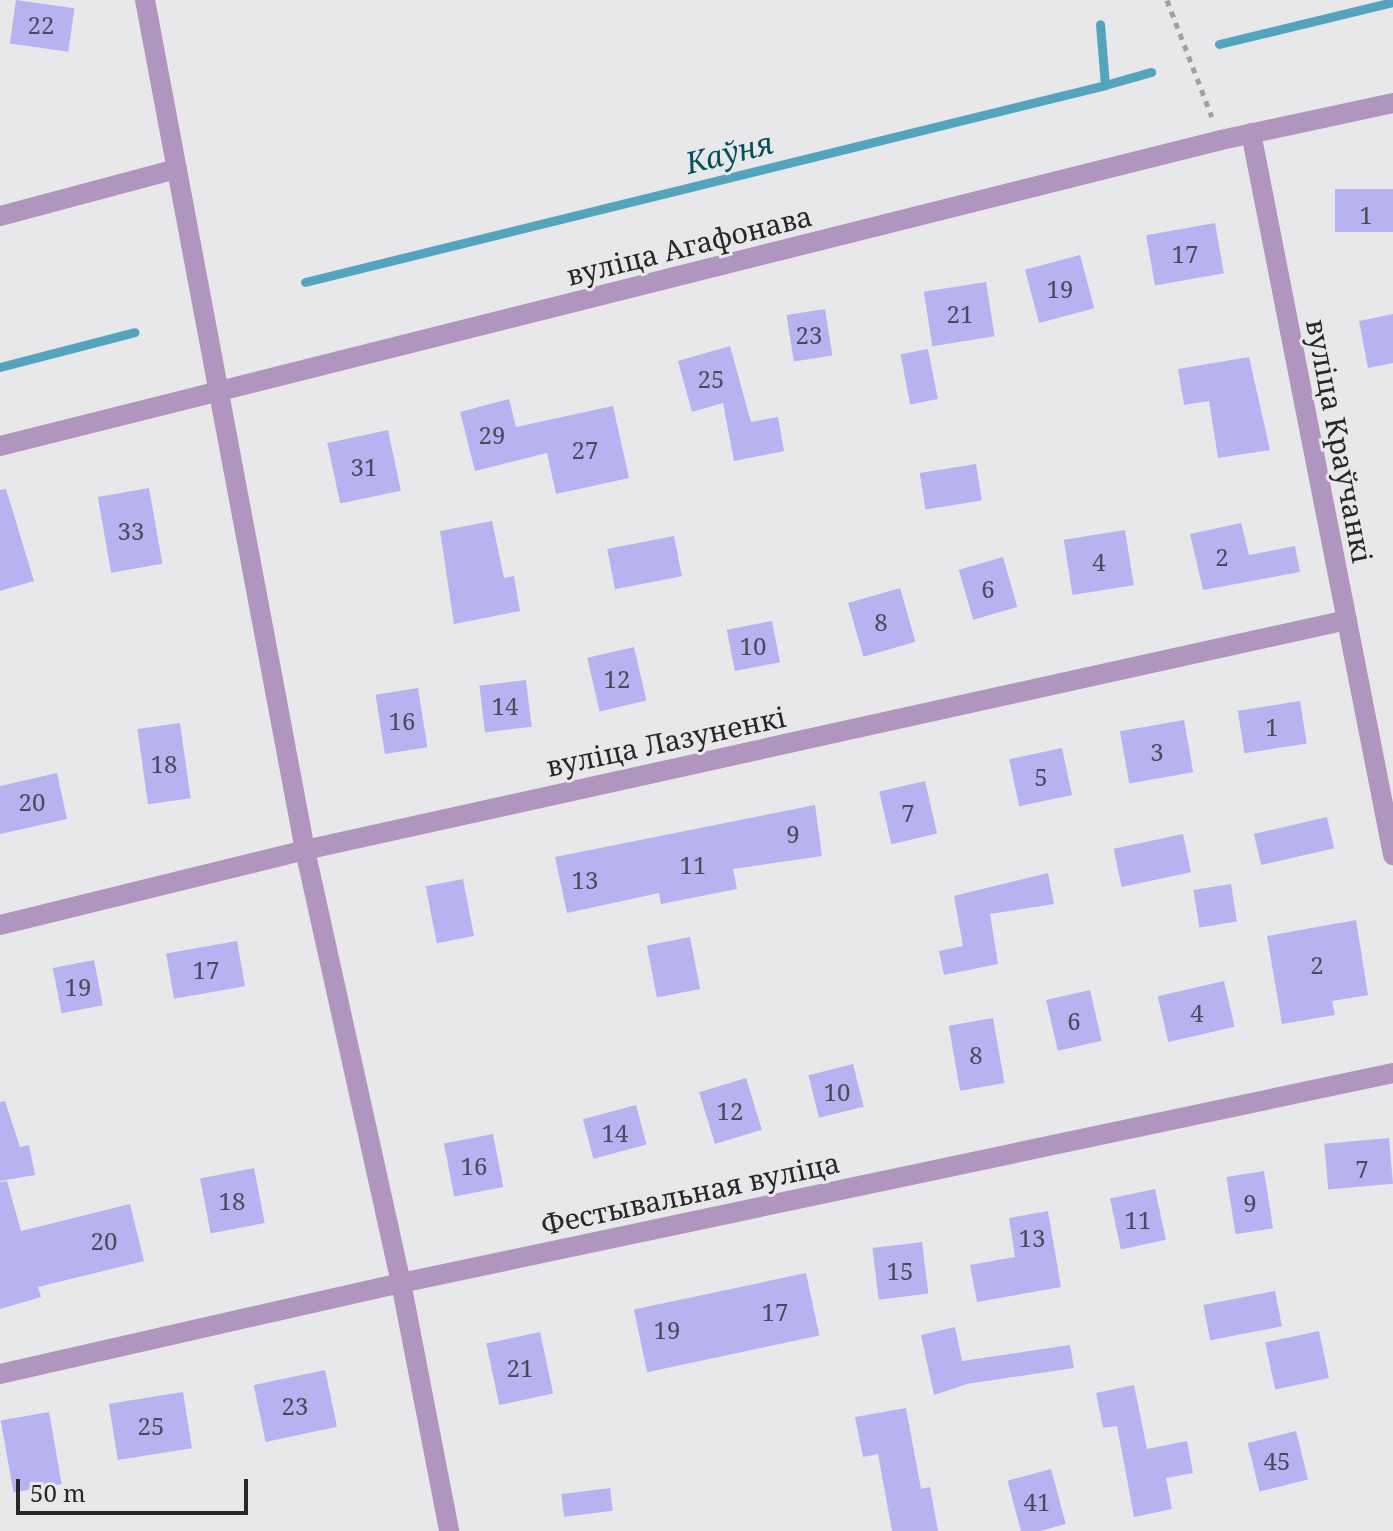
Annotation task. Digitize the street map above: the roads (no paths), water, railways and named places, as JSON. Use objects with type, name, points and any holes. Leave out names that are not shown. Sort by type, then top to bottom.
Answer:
[{"type":"street","points":[[145,0],[305,850],[401,1283],[449,1531]]},
{"type":"street","name":"вуліца Агафонава","points":[[0,446],[1221,140],[1393,103]]},
{"type":"street","name":"вуліца Краўчанкі","points":[[1251,133],[1393,855]]},
{"type":"street","points":[[0,216],[177,169]]},
{"type":"street","name":"вуліца Лазуненкі","points":[[0,925],[305,850],[1347,620]]},
{"type":"street","name":"Фестывальная вуліца","points":[[0,1374],[401,1283],[1393,1073]]},
{"type":"waterway","points":[[1219,44],[1393,2]]},
{"type":"waterway","name":"Каўня","points":[[305,282],[1105,85],[1100,24]]},
{"type":"waterway","points":[[1105,85],[1151,72]]},
{"type":"waterway","name":"Каўня","points":[[0,367],[135,332]]}]
